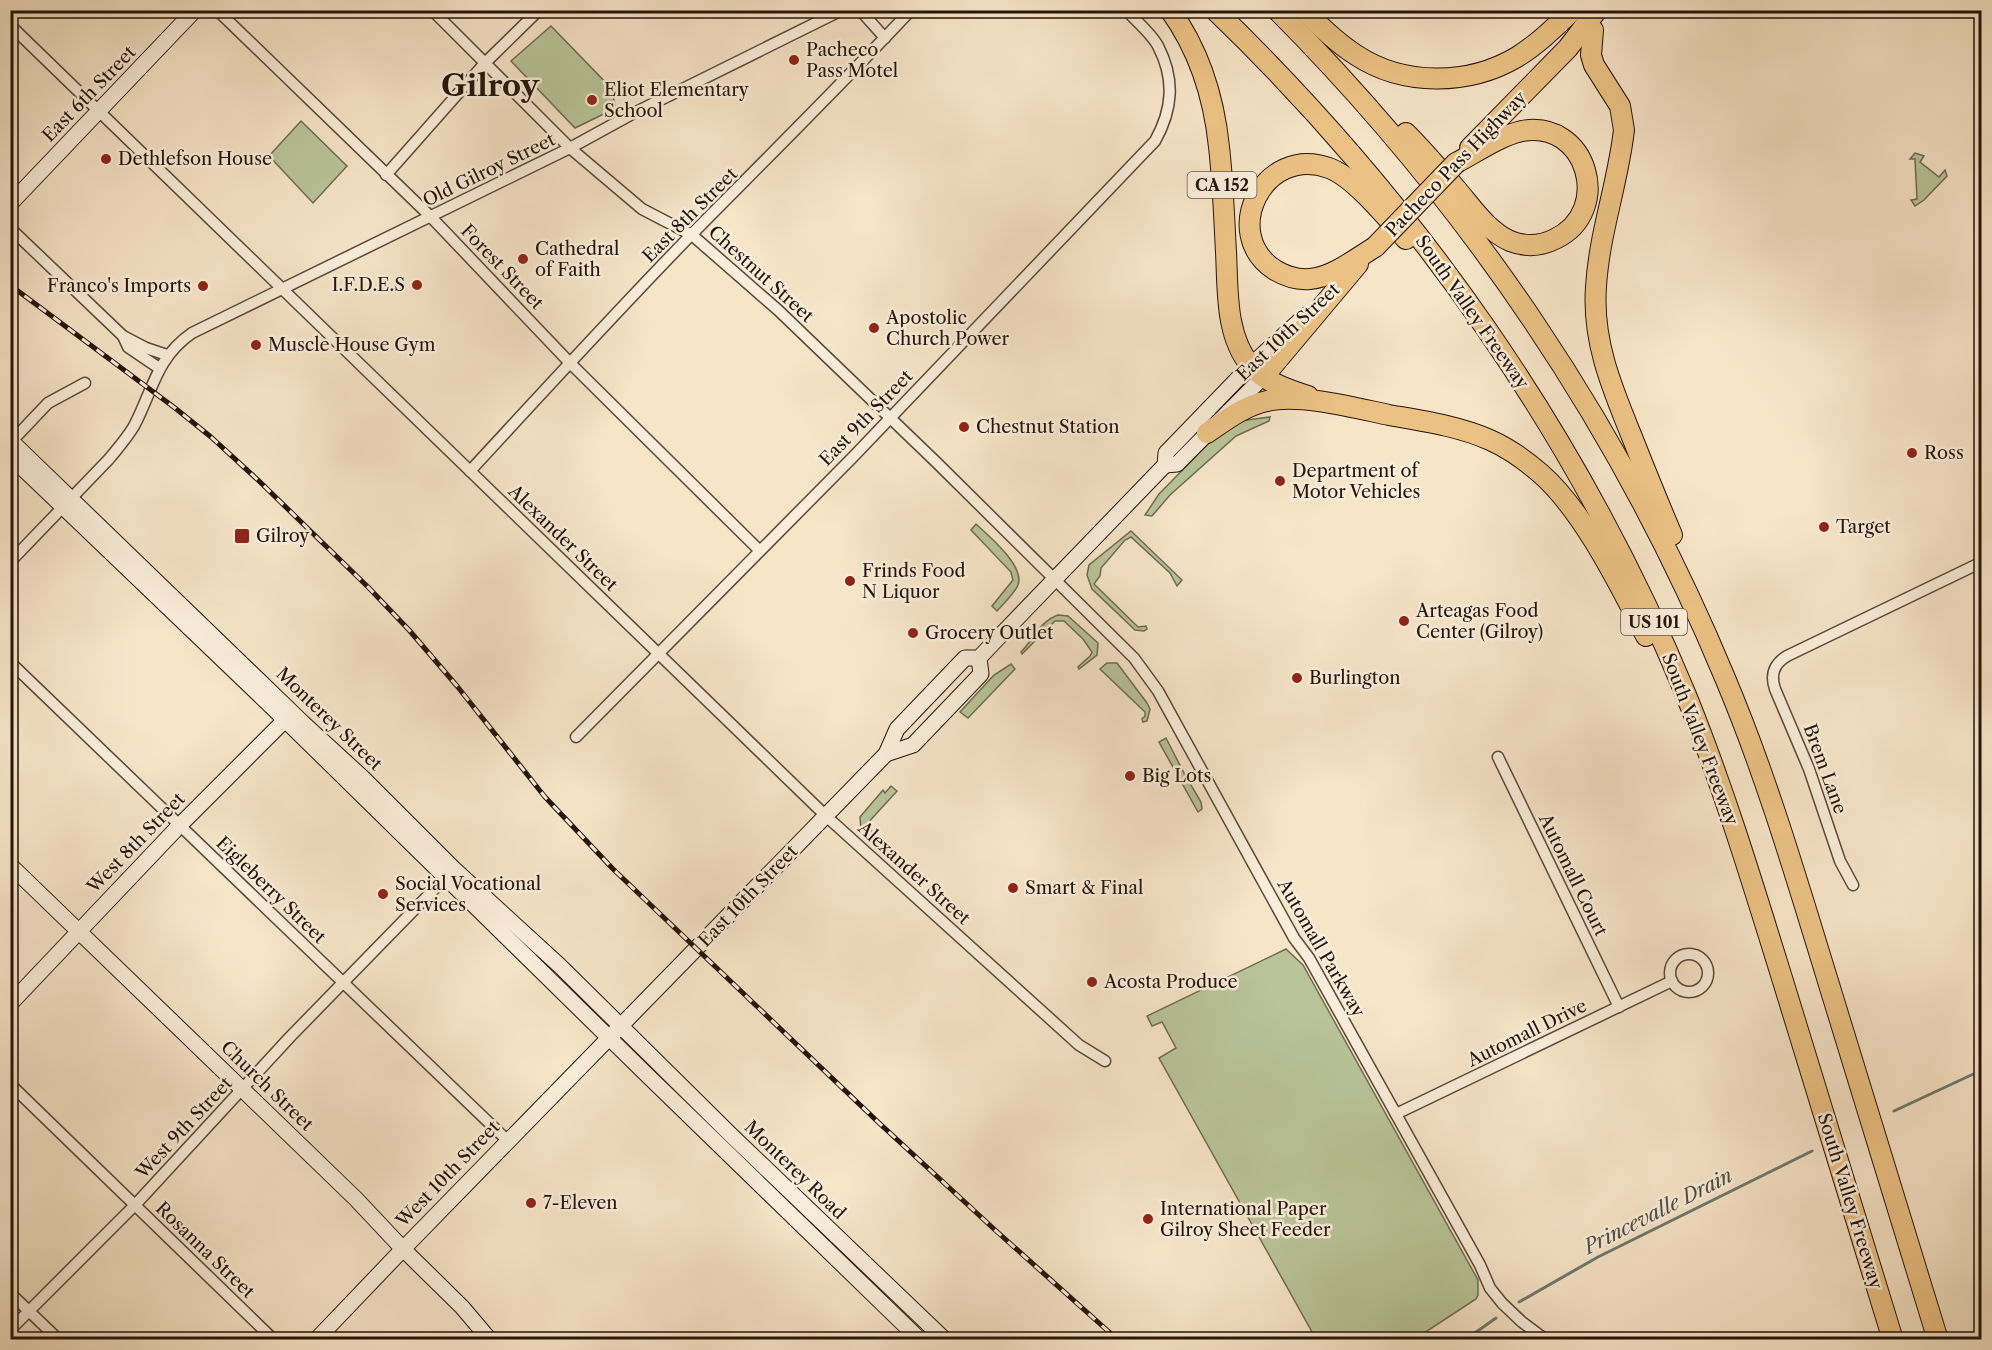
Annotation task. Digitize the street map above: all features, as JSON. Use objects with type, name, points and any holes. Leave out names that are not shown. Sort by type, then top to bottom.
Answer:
[{"type":"highway","name":"CA 152","points":[[1170,10],[1197,57],[1214,109],[1234,333],[1239,346],[1257,371]]},
{"type":"highway","name":"South Valley Freeway","points":[[1215,10],[1288,84],[1366,170],[1455,284],[1526,388],[1585,487],[1639,590],[1686,696],[1714,768],[1751,879],[1893,1340]]},
{"type":"highway","points":[[1304,10],[1356,56],[1396,74],[1436,79],[1481,73],[1515,58],[1543,39],[1573,10]]},
{"type":"highway","name":"Pacheco Pass Highway","points":[[1344,280],[1568,48],[1597,10]]},
{"type":"highway","name":"Pacheco Pass Highway","points":[[1568,48],[1593,30],[1613,10]]},
{"type":"highway","points":[[1277,11],[1398,124],[1435,163],[1484,221],[1501,236],[1522,245],[1549,242],[1572,228],[1586,205],[1588,179],[1579,156],[1571,145],[1549,132],[1536,130],[1511,134],[1456,163]]},
{"type":"highway","name":"US 101","points":[[1277,11],[1358,95],[1408,153],[1508,284],[1567,372],[1607,438],[1686,589],[1725,678],[1770,797],[1938,1340]]},
{"type":"highway","points":[[1593,30],[1591,55],[1594,65],[1620,106],[1624,130],[1596,279],[1598,340],[1614,393],[1677,548],[1686,589]]},
{"type":"highway","points":[[1568,48],[1607,85]]},
{"type":"highway","points":[[1375,247],[1322,277],[1294,278],[1281,273],[1269,266],[1254,244],[1250,230],[1254,200],[1268,179],[1292,166],[1316,164],[1341,173],[1422,257],[1526,388]]},
{"type":"highway","name":"East 10th Street","points":[[1257,371],[1344,280]]},
{"type":"highway","points":[[1257,371],[1293,391],[1336,404]]},
{"type":"highway","points":[[1207,433],[1235,413],[1267,401],[1301,400],[1336,404],[1445,426],[1476,435],[1504,447],[1541,473],[1578,518],[1639,623],[1714,768]]},
{"type":"main road","name":"East 6th Street","points":[[10,204],[195,10]]},
{"type":"main road","name":"East 10th Street","points":[[1165,465],[1177,464],[1207,433],[1257,371]]},
{"type":"main road","name":"East 10th Street","points":[[608,1038],[886,754],[897,729],[965,658],[979,658],[1165,465],[1166,453],[1257,371]]},
{"type":"main road","name":"Monterey Street","points":[[11,446],[450,873],[608,1038]]},
{"type":"main road","name":"East 10th Street","points":[[886,754],[913,745],[928,730],[981,674],[979,658]]},
{"type":"main road","name":"West 8th Street","points":[[10,1004],[180,825],[289,716]]},
{"type":"main road","name":"Church Street","points":[[10,865],[356,1199],[402,1249],[462,1307],[490,1340]]},
{"type":"main road","name":"Monterey Street","points":[[450,873],[560,966],[621,1026]]},
{"type":"main road","name":"Monterey Road","points":[[621,1026],[945,1340]]},
{"type":"main road","name":"Monterey Road","points":[[608,1038],[920,1340]]},
{"type":"main road","name":"West 10th Street","points":[[316,1340],[608,1038]]},
{"type":"street","name":"Forest Street","points":[[217,10],[431,217],[570,363],[759,550]]},
{"type":"street","name":"Chestnut Street","points":[[432,10],[570,148],[642,209],[692,235],[778,310],[890,416],[1055,579]]},
{"type":"street","points":[[386,175],[485,63],[539,10]]},
{"type":"street","name":"Old Gilroy Street","points":[[10,562],[109,459],[127,437],[167,355],[180,341],[192,333],[570,148],[632,114],[842,10]]},
{"type":"street","points":[[860,10],[885,38]]},
{"type":"street","name":"East 8th Street","points":[[470,471],[692,235],[830,97],[911,10]]},
{"type":"street","name":"East 9th Street","points":[[576,737],[853,457],[1155,141],[1168,112],[1169,83],[1157,44],[1126,10]]},
{"type":"street","name":"Alexander Street","points":[[10,25],[826,816],[1079,1045],[1105,1061]]},
{"type":"street","points":[[10,228],[123,336],[146,348],[167,355]]},
{"type":"street","points":[[123,336],[128,347],[159,368]]},
{"type":"street","points":[[11,446],[48,403],[85,383]]},
{"type":"street","name":"Brem Lane","points":[[1853,885],[1840,861],[1809,769],[1775,688],[1772,676],[1776,665],[1786,656],[1982,562]]},
{"type":"street","name":"Automall Parkway","points":[[1055,579],[1127,650],[1150,679],[1294,938],[1309,958],[1480,1265],[1490,1288],[1515,1316],[1546,1340]]},
{"type":"street","name":"Eigleberry Street","points":[[10,662],[508,1141]]},
{"type":"street","name":"Automall Court","points":[[1498,757],[1619,1007]]},
{"type":"street","name":"West 9th Street","points":[[10,1330],[135,1205],[343,982],[450,873]]},
{"type":"street","name":"Automall Drive","points":[[1396,1114],[1672,981]]},
{"type":"street","name":"Rosanna Street","points":[[10,1084],[274,1340]]},
{"type":"street","points":[[10,1293],[58,1340]]},
{"type":"green space","points":[[551,26],[611,88],[616,108],[575,128],[511,61]]},
{"type":"green space","points":[[301,121],[347,166],[313,203],[269,156]]},
{"type":"green space","points":[[1915,153],[1924,156],[1920,162],[1939,177],[1945,170],[1947,176],[1915,206],[1911,200],[1917,199],[1915,159],[1910,159]]},
{"type":"green space","points":[[1270,417],[1269,421],[1236,436],[1170,495],[1152,516],[1145,515],[1159,494],[1216,436],[1240,421]]},
{"type":"green space","points":[[976,524],[1004,552],[1019,577],[1018,585],[997,611],[992,606],[1013,580],[1011,572],[971,530]]},
{"type":"green space","points":[[1131,531],[1182,580],[1177,586],[1170,573],[1131,537],[1125,540],[1101,568],[1100,576],[1094,584],[1138,627],[1146,626],[1147,629],[1144,631],[1135,630],[1092,589],[1087,575],[1089,565]]},
{"type":"green space","points":[[1058,615],[1068,616],[1098,643],[1097,655],[1079,669],[1078,667],[1092,652],[1083,639],[1064,621],[1055,621],[1022,654],[1021,652],[1046,622]]},
{"type":"green space","points":[[1107,663],[1117,663],[1147,703],[1150,709],[1147,721],[1143,722],[1142,719],[1145,712],[1100,669]]},
{"type":"green space","points":[[1011,664],[1015,669],[968,718],[960,712],[994,675]]},
{"type":"green space","points":[[1166,738],[1201,802],[1202,809],[1198,812],[1159,742]]},
{"type":"green space","points":[[891,786],[897,791],[866,825],[891,853],[888,857],[863,834],[860,817],[883,790],[885,793]]},
{"type":"green space","points":[[1286,949],[1303,965],[1478,1280],[1476,1299],[1415,1339],[1316,1339],[1159,1058],[1176,1048],[1162,1022],[1152,1026],[1147,1016]]},
{"type":"waterway","name":"Princevalle Drain","points":[[1894,1111],[1982,1070]]},
{"type":"waterway","name":"Princevalle Drain","points":[[1519,1302],[1598,1257],[1812,1151]]},
{"type":"waterway","name":"Princevalle Drain","points":[[1465,1340],[1496,1318]]},
{"type":"railway","points":[[10,285],[175,408],[259,481],[409,630],[457,686],[545,797],[613,869],[878,1122],[1118,1340]]},
{"type":"place","name":"Pacheco Pass Motel","points":[[794,60]]},
{"type":"place","name":"Eliot Elementary School","points":[[592,100]]},
{"type":"place","name":"Dethlefson House","points":[[106,159]]},
{"type":"place","name":"Cathedral of Faith","points":[[523,259]]},
{"type":"place","name":"I.F.D.E.S","points":[[417,285]]},
{"type":"place","name":"Franco's Imports","points":[[203,286]]},
{"type":"place","name":"Apostolic Church Power","points":[[874,328]]},
{"type":"place","name":"Muscle House Gym","points":[[256,345]]},
{"type":"place","name":"Chestnut Station","points":[[964,427]]},
{"type":"place","name":"Ross","points":[[1912,453]]},
{"type":"place","name":"Department of Motor Vehicles","points":[[1280,481]]},
{"type":"place","name":"Target","points":[[1824,527]]},
{"type":"place","name":"Gilroy","points":[[242,536]]},
{"type":"place","name":"Frinds Food N Liquor","points":[[850,581]]},
{"type":"place","name":"Arteagas Food Center (Gilroy)","points":[[1404,621]]},
{"type":"place","name":"Grocery Outlet","points":[[913,633]]},
{"type":"place","name":"Burlington","points":[[1297,678]]},
{"type":"place","name":"Big Lots","points":[[1130,776]]},
{"type":"place","name":"Smart & Final","points":[[1013,888]]},
{"type":"place","name":"Social Vocational Services","points":[[383,894]]},
{"type":"place","name":"Acosta Produce","points":[[1092,982]]},
{"type":"place","name":"7-Eleven","points":[[531,1203]]},
{"type":"place","name":"International Paper Gilroy Sheet Feeder","points":[[1148,1219]]},
{"type":"district","name":"Gilroy","points":[[490,86]]}]
